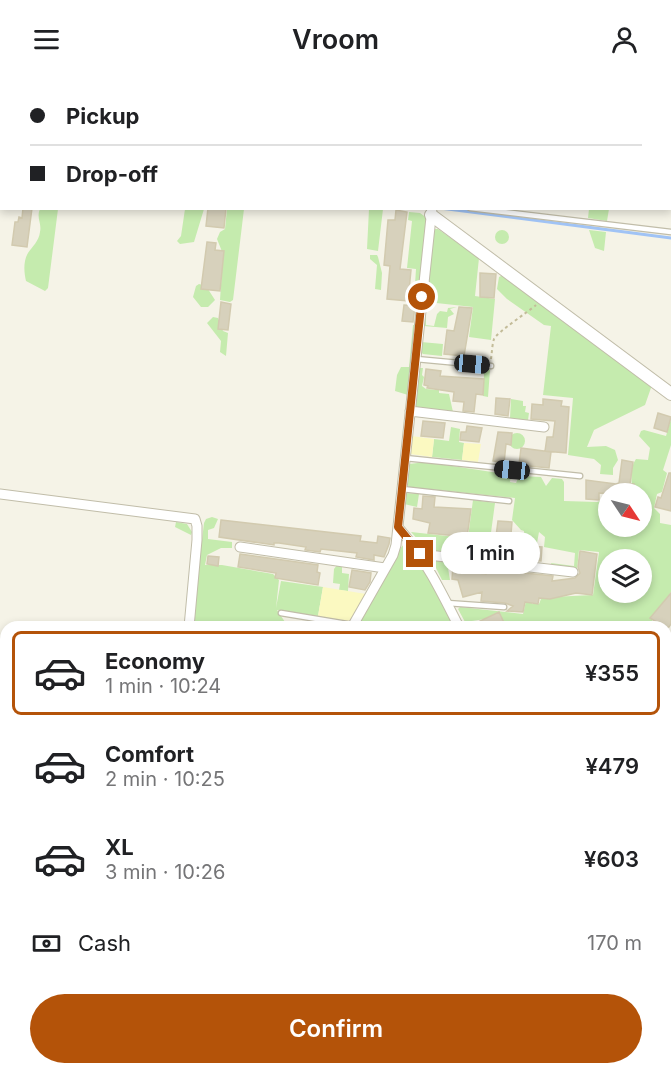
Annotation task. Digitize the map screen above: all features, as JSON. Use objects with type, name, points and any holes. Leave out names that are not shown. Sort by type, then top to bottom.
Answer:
[{"type":"street","points":[[430,210],[542,298],[671,394]]},
{"type":"street","points":[[356,621],[396,545],[430,210]]},
{"type":"street","points":[[410,411],[544,427]]},
{"type":"street","points":[[0,494],[195,519],[197,526],[189,621]]},
{"type":"street","points":[[398,527],[420,554],[456,621]]},
{"type":"street","points":[[240,547],[385,568]]},
{"type":"street","points":[[420,554],[573,572]]},
{"type":"lane","points":[[487,210],[671,232]]},
{"type":"lane","points":[[416,359],[491,366]]},
{"type":"lane","points":[[405,458],[580,476]]},
{"type":"lane","points":[[402,489],[509,501]]},
{"type":"lane","points":[[447,603],[504,608]]},
{"type":"lane","points":[[281,613],[325,621]]},
{"type":"path","points":[[491,366],[494,339],[504,328],[529,311],[542,298]]},
{"type":"green space","points":[[40,210],[58,210],[48,288],[45,291],[26,281],[24,271],[26,256],[39,235]]},
{"type":"green space","points":[[185,210],[204,210],[194,242],[180,244],[177,241],[181,236]]},
{"type":"green space","points":[[227,210],[244,210],[233,300],[230,302],[220,300],[223,254],[217,239],[220,232],[225,229]]},
{"type":"green space","points":[[369,210],[383,210],[378,251],[367,249]]},
{"type":"green space","points":[[589,210],[609,210],[607,221],[588,218]]},
{"type":"green space","points":[[409,212],[420,213],[427,218],[419,300],[414,300],[416,269],[407,268],[412,221],[408,220]]},
{"type":"green space","points":[[435,229],[479,258],[475,296],[495,299],[491,340],[469,337],[473,307],[427,302]]},
{"type":"green space","points":[[499,230],[505,230],[509,237],[505,244],[499,244],[495,240],[495,234]]},
{"type":"green space","points":[[589,230],[606,232],[604,251],[595,248]]},
{"type":"green space","points":[[370,255],[378,257],[382,273],[381,290],[375,289],[377,265],[370,259]]},
{"type":"green space","points":[[505,274],[557,317],[652,385],[645,405],[594,430],[587,447],[606,446],[615,450],[618,460],[613,468],[613,475],[600,474],[601,465],[594,459],[568,455],[573,398],[543,395],[551,326],[544,325],[507,299],[497,289],[499,277]]},
{"type":"green space","points":[[199,284],[206,286],[215,300],[208,307],[201,307],[193,297],[196,286]]},
{"type":"green space","points":[[457,307],[450,309],[454,314],[448,317],[447,328],[424,326],[425,310],[429,309],[426,311],[426,325],[434,326],[440,311],[447,312],[448,308]]},
{"type":"green space","points":[[213,317],[218,318],[223,331],[228,333],[226,356],[220,352],[221,341],[207,323]]},
{"type":"green space","points":[[413,325],[415,325],[408,395],[395,391],[397,375],[401,367],[409,367]]},
{"type":"green space","points":[[421,342],[443,344],[442,356],[423,354],[420,351]]},
{"type":"green space","points":[[420,368],[423,368],[424,377],[422,386],[426,389],[439,390],[439,393],[449,394],[453,412],[417,409],[414,406]]},
{"type":"green space","points":[[475,369],[490,370],[488,397],[483,396],[484,374],[475,372]]},
{"type":"green space","points":[[511,399],[523,401],[523,406],[526,406],[525,412],[529,413],[528,420],[510,418]]},
{"type":"green space","points":[[671,419],[671,445],[663,470],[667,473],[662,492],[657,494],[654,508],[660,514],[660,523],[671,525],[671,592],[652,621],[503,621],[500,617],[464,621],[458,609],[460,607],[523,614],[527,597],[531,597],[532,604],[539,604],[541,599],[552,597],[593,595],[598,559],[598,603],[652,603],[652,549],[598,549],[598,552],[579,550],[577,570],[552,566],[551,563],[574,566],[575,553],[544,547],[545,537],[539,532],[537,543],[524,542],[524,531],[512,520],[515,498],[409,487],[406,483],[409,464],[426,462],[511,475],[510,482],[516,483],[519,476],[541,477],[546,486],[552,478],[562,479],[564,501],[598,502],[598,537],[652,537],[652,483],[632,483],[631,480],[636,459],[648,460],[650,448],[639,436],[641,431],[666,436]]},
{"type":"green space","points":[[451,427],[460,429],[459,442],[464,443],[462,460],[432,457],[434,439],[449,441]]},
{"type":"green space","points":[[514,433],[520,433],[525,441],[523,447],[514,449],[509,444],[509,438]]},
{"type":"green space","points":[[404,493],[419,494],[417,507],[404,504]]},
{"type":"green space","points":[[473,500],[495,503],[490,540],[468,537]]},
{"type":"green space","points":[[212,517],[218,519],[214,528],[208,530],[208,539],[232,542],[232,548],[221,548],[207,555],[205,565],[222,565],[273,574],[279,580],[276,608],[281,581],[323,587],[318,616],[277,610],[284,621],[193,621],[206,519]]},
{"type":"green space","points":[[176,522],[187,524],[192,532],[191,535],[175,527]]},
{"type":"green space","points":[[411,532],[465,538],[465,543],[474,544],[472,556],[429,552]]},
{"type":"green space","points":[[405,543],[411,547],[452,621],[358,621]]},
{"type":"green space","points":[[432,560],[457,562],[448,568],[450,580],[442,580]]},
{"type":"green space","points":[[337,565],[342,566],[342,573],[349,574],[348,591],[339,590],[340,584],[333,583],[334,569]]},
{"type":"sand","points":[[411,436],[434,439],[432,457],[410,454]]},
{"type":"sand","points":[[464,443],[481,444],[478,462],[462,460]]},
{"type":"sand","points":[[323,587],[366,594],[353,619],[347,621],[318,616]]},
{"type":"building","points":[[23,210],[32,210],[27,247],[12,245],[15,222],[18,222],[19,217],[22,218]]},
{"type":"building","points":[[208,210],[226,210],[224,228],[206,226]]},
{"type":"building","points":[[396,210],[407,212],[400,269],[411,270],[408,301],[387,299],[390,266],[384,265],[388,220],[395,220]]},
{"type":"building","points":[[207,242],[216,243],[215,250],[224,251],[220,291],[201,289]]},
{"type":"building","points":[[480,273],[496,274],[494,298],[480,297]]},
{"type":"building","points":[[221,302],[231,304],[228,330],[218,329]]},
{"type":"building","points":[[404,305],[415,306],[413,322],[402,321]]},
{"type":"building","points":[[459,307],[472,308],[464,356],[444,354],[447,330],[454,331]]},
{"type":"building","points":[[426,369],[441,371],[440,376],[484,379],[483,395],[476,394],[474,412],[463,411],[464,402],[453,401],[454,392],[427,388],[428,386],[424,385]]},
{"type":"building","points":[[496,398],[510,399],[508,416],[495,414]]},
{"type":"building","points":[[543,399],[562,401],[561,406],[569,407],[566,453],[545,451],[547,437],[553,437],[555,421],[531,419],[532,404],[543,405]]},
{"type":"building","points":[[658,413],[671,417],[667,432],[654,428]]},
{"type":"building","points":[[423,421],[445,423],[443,438],[421,436]]},
{"type":"building","points":[[467,426],[482,428],[479,442],[460,440],[461,432],[466,432]]},
{"type":"building","points":[[498,432],[512,433],[511,445],[506,444],[504,463],[493,461]]},
{"type":"building","points":[[521,448],[551,452],[549,468],[519,465]]},
{"type":"building","points":[[622,460],[633,462],[630,483],[619,483]]},
{"type":"building","points":[[669,473],[671,473],[671,511],[655,507],[658,497],[661,498]]},
{"type":"building","points":[[586,480],[608,483],[598,483],[598,500],[586,499]]},
{"type":"building","points":[[423,496],[435,497],[434,507],[471,509],[467,537],[428,533],[430,523],[413,519],[414,508],[422,509]]},
{"type":"building","points":[[221,520],[361,536],[360,541],[377,543],[378,536],[390,538],[384,557],[374,555],[374,560],[356,557],[357,553],[321,549],[320,552],[305,550],[306,547],[219,537]]},
{"type":"building","points":[[498,521],[512,522],[509,558],[490,555],[491,544],[495,544]]},
{"type":"building","points":[[530,546],[542,547],[541,561],[528,560]]},
{"type":"building","points":[[580,551],[597,554],[592,595],[576,593],[550,599],[539,598],[538,604],[525,602],[523,612],[507,611],[513,606],[505,603],[481,601],[482,592],[463,597],[458,580],[452,579],[453,565],[471,567],[470,572],[486,574],[486,569],[553,576],[552,581],[575,578],[580,573],[578,567]]},
{"type":"building","points":[[240,554],[318,565],[317,572],[320,573],[318,585],[275,578],[276,573],[238,567]]},
{"type":"building","points":[[208,556],[219,557],[218,566],[207,564]]},
{"type":"building","points":[[352,570],[371,573],[370,582],[365,590],[349,587]]},
{"type":"building","points":[[671,593],[671,621],[655,621],[650,618]]},
{"type":"building","points":[[499,612],[503,621],[480,621]]},
{"type":"waterway","points":[[455,210],[671,238]]},
{"type":"route","points":[[420,554],[398,527],[422,297]]}]
